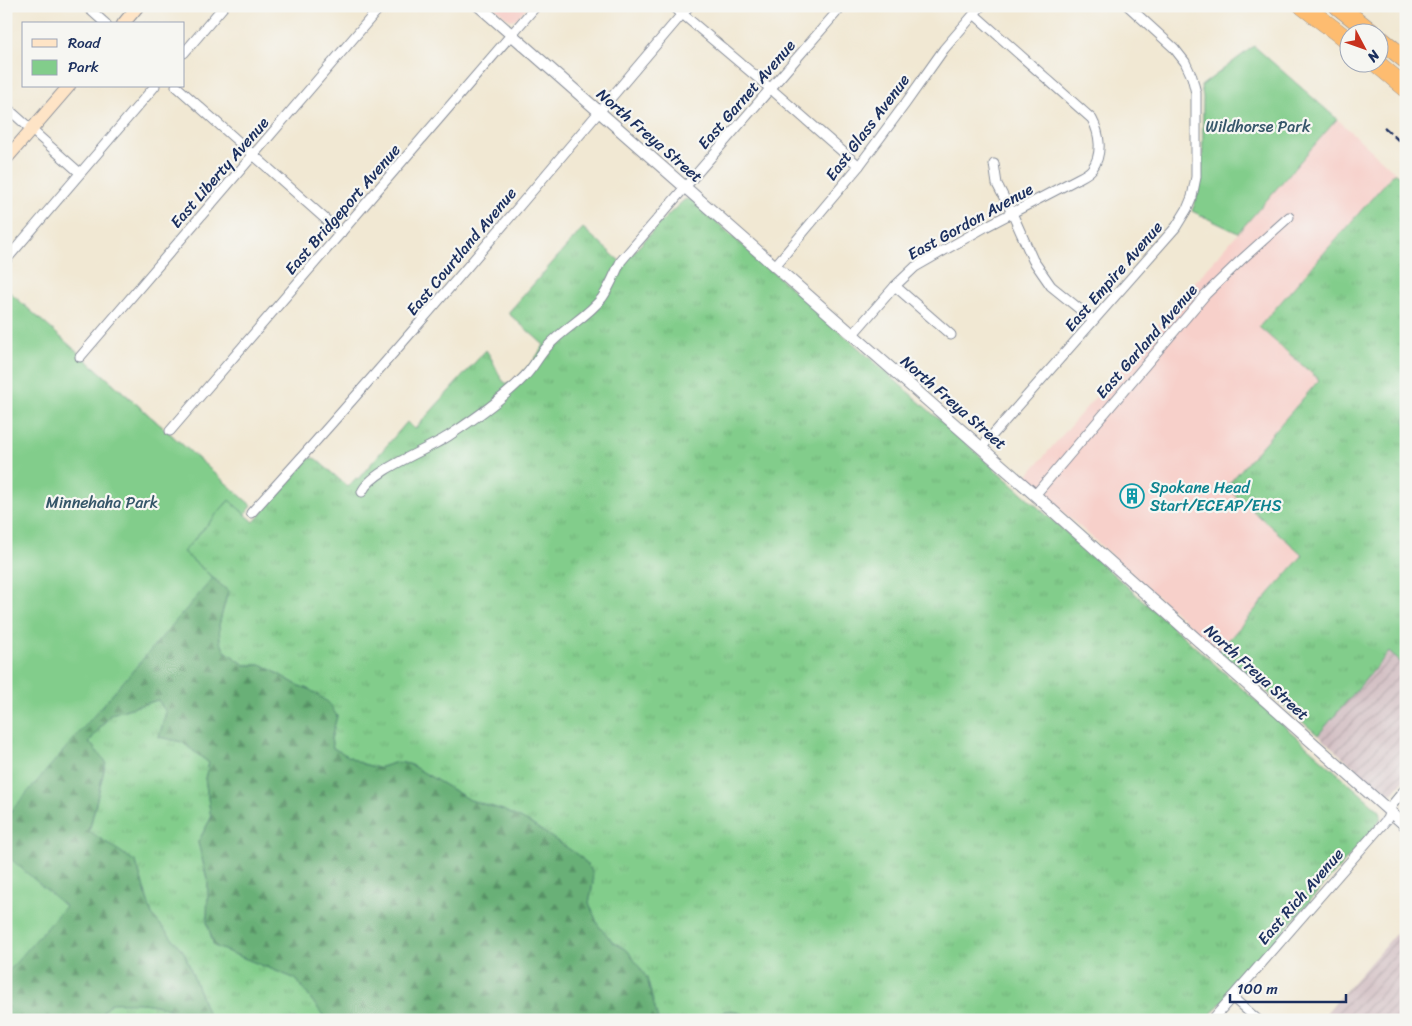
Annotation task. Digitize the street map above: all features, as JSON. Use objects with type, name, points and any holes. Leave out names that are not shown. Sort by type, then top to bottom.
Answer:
[{"type":"highway","points":[[1303,6],[1340,34]]},
{"type":"highway","points":[[1338,6],[1358,22]]},
{"type":"highway","points":[[1390,47],[1406,60]]},
{"type":"highway","points":[[1386,72],[1406,88]]},
{"type":"main road","points":[[125,22],[138,6]]},
{"type":"main road","points":[[6,159],[67,88]]},
{"type":"street","points":[[86,6],[104,22]]},
{"type":"street","points":[[185,52],[224,6]]},
{"type":"street","name":"East Liberty Avenue","points":[[80,357],[381,6]]},
{"type":"street","name":"North Freya Street","points":[[479,6],[853,334],[1406,826]]},
{"type":"street","name":"East Bridgeport Avenue","points":[[170,431],[536,6]]},
{"type":"street","points":[[673,6],[859,166]]},
{"type":"street","name":"East Courtland Avenue","points":[[251,512],[425,318],[689,6]]},
{"type":"street","name":"East Garnet Avenue","points":[[362,492],[366,484],[378,475],[405,458],[449,436],[501,398],[531,369],[547,347],[558,336],[572,326],[602,298],[622,261],[634,246],[842,6]]},
{"type":"street","name":"East Glass Avenue","points":[[775,266],[859,166],[944,48],[981,6]]},
{"type":"street","name":"East Empire Avenue","points":[[981,448],[1176,227],[1192,197],[1196,177],[1196,93],[1192,77],[1185,62],[1174,48],[1128,6]]},
{"type":"street","name":"East Gordon Avenue","points":[[853,334],[895,286],[915,267],[1079,178],[1091,170],[1096,160],[1100,147],[1097,129],[1092,119],[974,14]]},
{"type":"street","points":[[6,260],[153,88]]},
{"type":"street","points":[[178,88],[342,233]]},
{"type":"street","points":[[6,107],[80,173]]},
{"type":"street","points":[[994,164],[997,184],[1033,260],[1051,286],[1094,320]]},
{"type":"street","name":"East Garland Avenue","points":[[1035,495],[1206,294],[1289,217]]},
{"type":"street","points":[[895,286],[951,335]]},
{"type":"street","name":"East Rich Avenue","points":[[1212,1020],[1382,825],[1395,801],[1406,788]]},
{"type":"street","points":[[1232,997],[1258,1020]]},
{"type":"shaded area","points":[[493,6],[528,6],[516,19],[510,20]]},
{"type":"shaded area","points":[[1337,119],[1395,172],[1260,326],[1319,379],[1226,487],[1303,555],[1219,651],[1025,478]]},
{"type":"shaded area","points":[[1389,652],[1406,667],[1406,778],[1391,793],[1386,793],[1382,792],[1318,735]]},
{"type":"shaded area","points":[[1406,922],[1406,1020],[1320,1020]]},
{"type":"green space","name":"Wildhorse Park","points":[[1254,46],[1337,119],[1238,233],[1192,211],[1201,170],[1203,97],[1201,86]]},
{"type":"green space","points":[[1395,172],[1406,182],[1406,667],[1389,652],[1318,735],[1219,651],[1303,555],[1226,487],[1319,380],[1259,327]]},
{"type":"green space","points":[[684,200],[693,201],[1380,811],[1379,822],[1206,1020],[747,1020],[742,1014],[724,1011],[717,1020],[658,1020],[628,951],[613,942],[598,925],[589,903],[593,883],[503,810],[470,800],[409,764],[397,762],[378,768],[363,764],[333,748],[331,739],[337,716],[309,689],[299,686],[263,665],[245,665],[225,651],[220,641],[219,625],[228,591],[183,552],[229,500],[254,522],[309,459],[313,458],[348,487],[356,478],[358,479],[407,422],[415,429],[486,350],[504,382],[512,384],[534,360],[544,345],[508,313],[583,228],[623,264],[661,222]]},
{"type":"green space","name":"Minnehaha Park","points":[[6,289],[252,506],[245,514],[229,500],[183,552],[213,578],[6,817]]},
{"type":"green space","points":[[85,359],[176,439],[245,514],[229,500],[183,552],[228,591],[219,625],[220,641],[225,651],[245,665],[263,665],[299,686],[309,689],[329,703],[337,716],[331,739],[333,748],[363,764],[378,768],[397,762],[409,764],[470,800],[503,810],[530,823],[581,857],[592,871],[593,883],[589,903],[598,925],[613,942],[628,951],[647,978],[658,1020],[324,1020],[325,1018],[296,979],[214,946],[207,922],[208,883],[198,842],[211,818],[205,778],[209,763],[182,742],[159,737],[166,712],[158,700],[111,714],[89,742],[106,762],[89,831],[136,862],[152,915],[184,952],[210,1020],[183,1020],[167,1009],[150,1004],[111,1003],[103,1012],[108,1020],[6,1020],[6,487]]},
{"type":"green space","points":[[158,700],[166,712],[159,737],[182,742],[209,763],[205,778],[211,818],[198,842],[208,883],[207,922],[214,946],[296,979],[325,1018],[324,1020],[210,1020],[184,952],[152,915],[136,862],[89,832],[106,762],[89,742],[111,714]]},
{"type":"green space","points":[[6,855],[65,906],[6,974]]},
{"type":"green space","points":[[111,1002],[159,1006],[176,1014],[183,1020],[108,1020],[103,1012]]},
{"type":"green space","points":[[732,1010],[742,1014],[747,1020],[717,1020],[724,1011]]},
{"type":"railway","points":[[1401,6],[1406,10]]},
{"type":"railway","points":[[1384,127],[1406,147]]},
{"type":"place","name":"Spokane Head Start/ECEAP/EHS","points":[[1132,496]]}]
